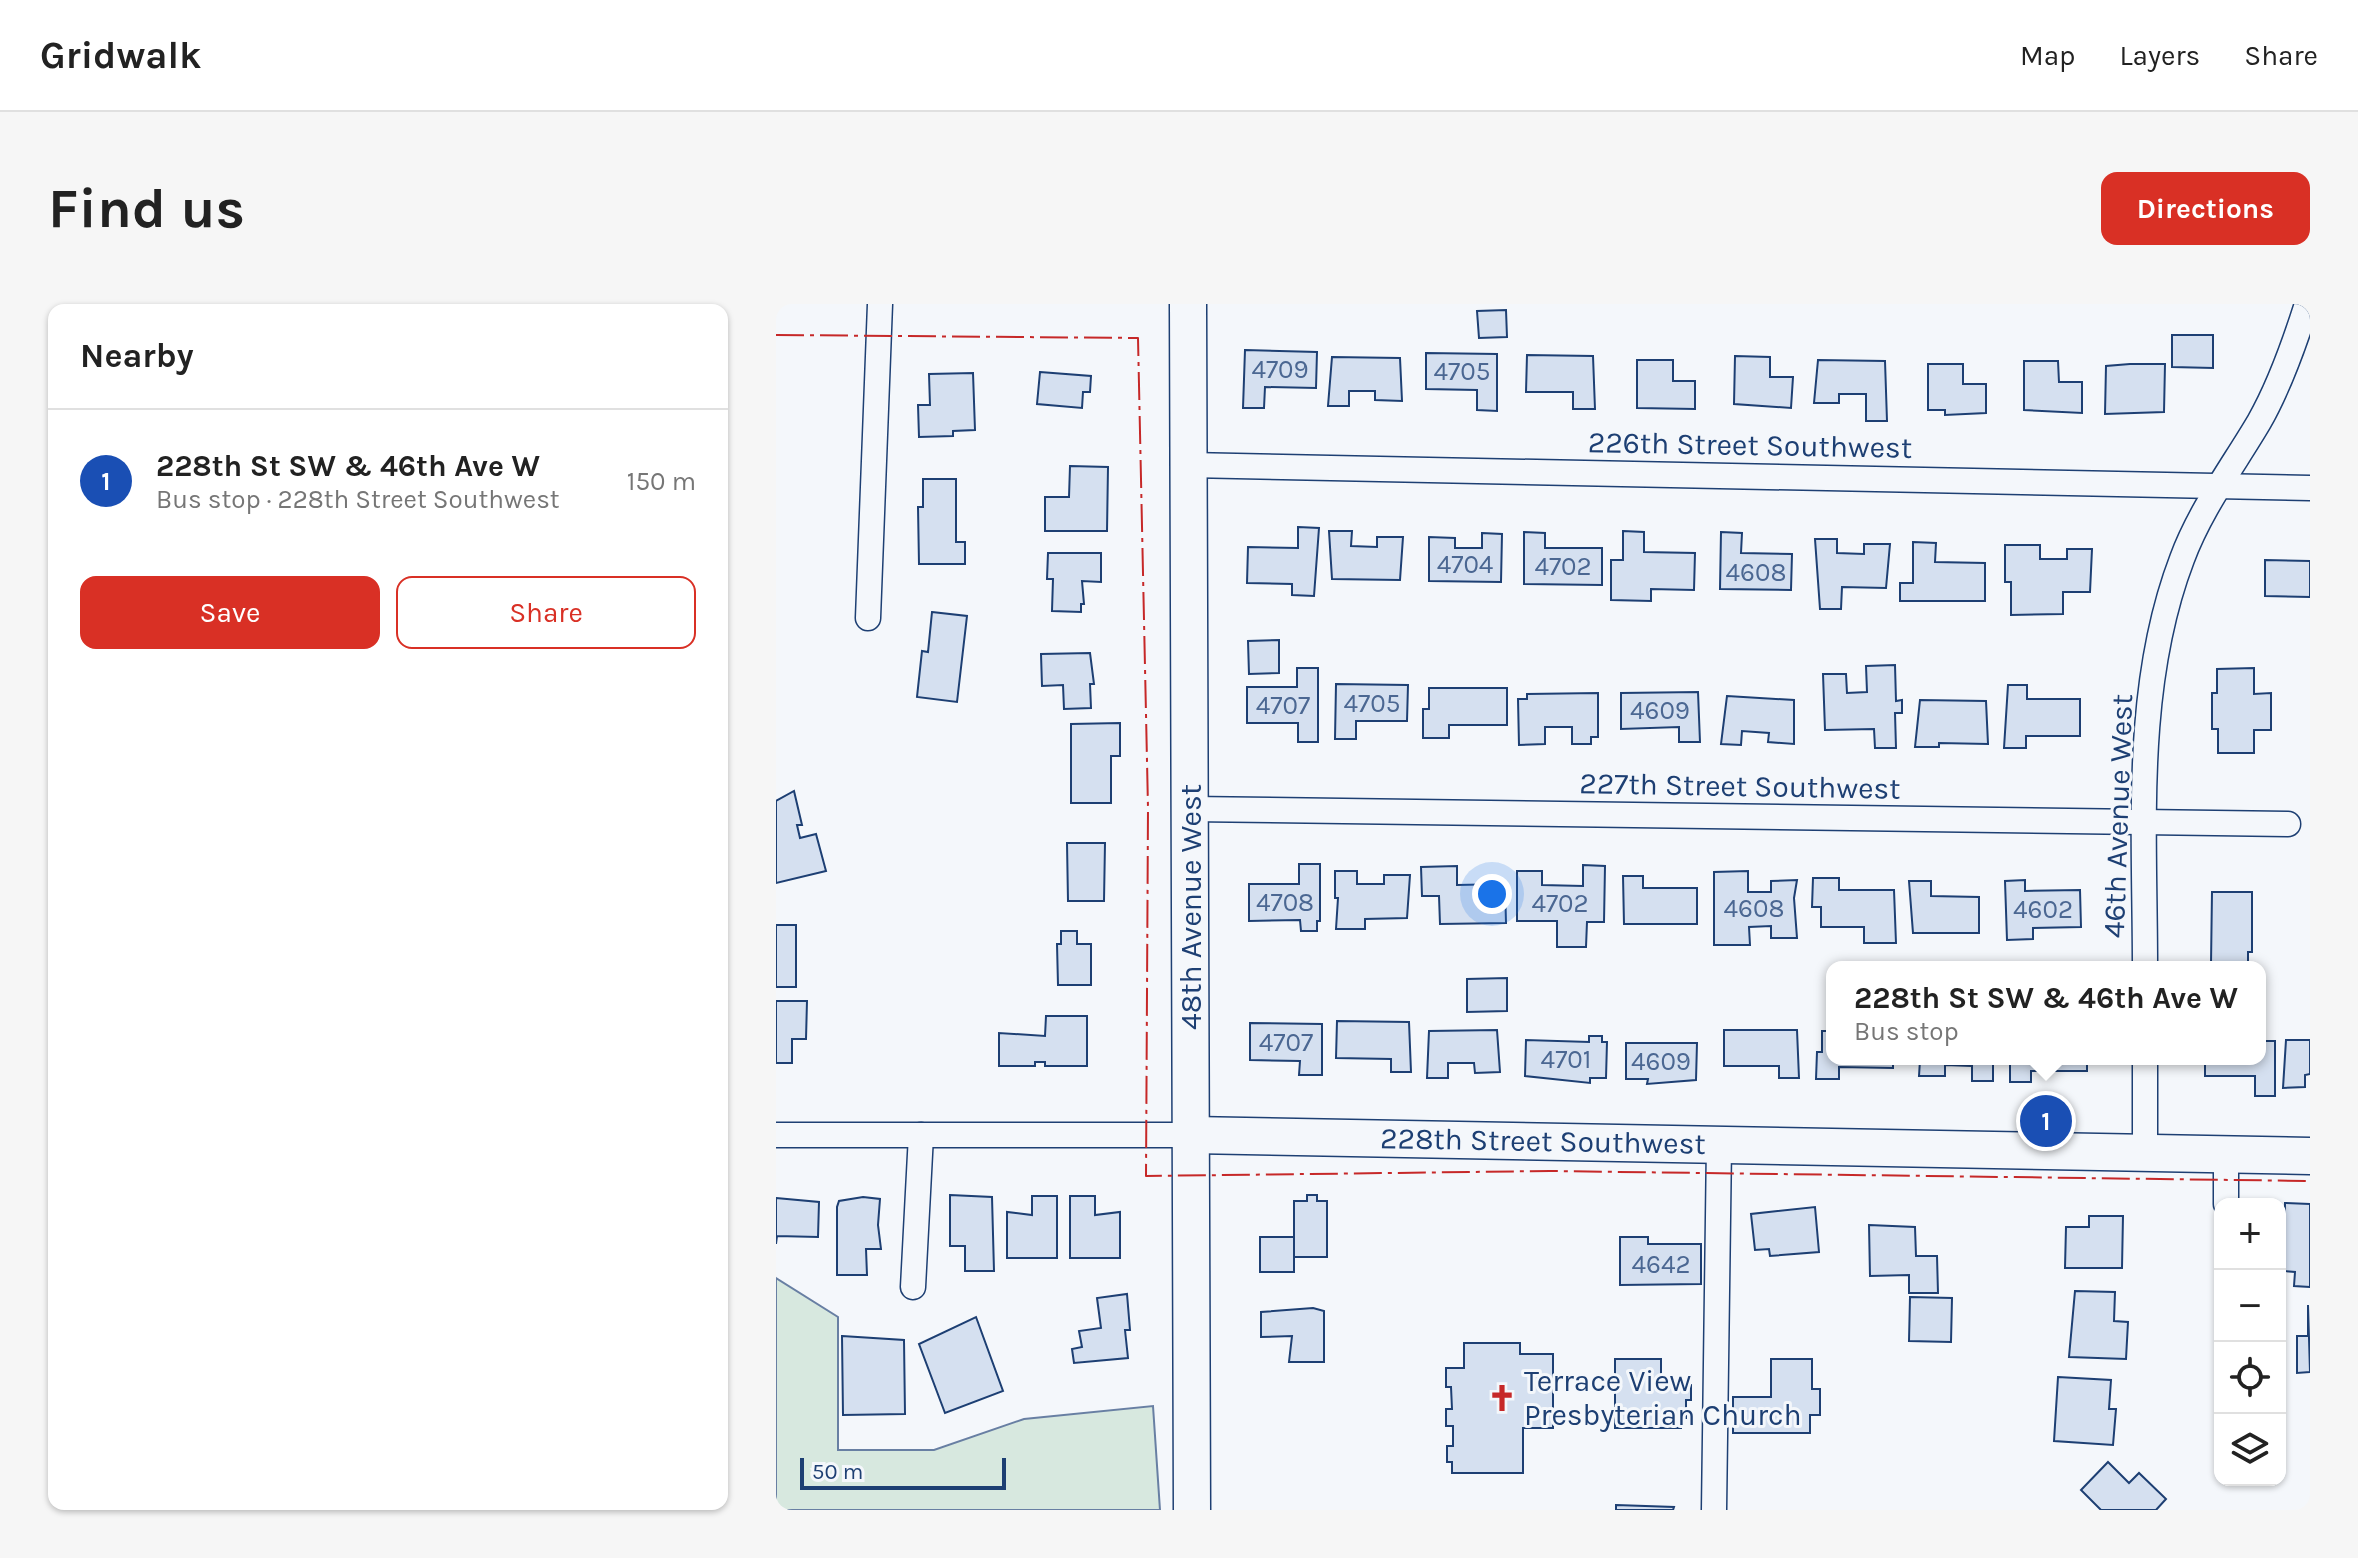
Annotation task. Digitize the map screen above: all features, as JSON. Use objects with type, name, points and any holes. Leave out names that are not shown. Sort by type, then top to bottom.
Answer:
[{"type":"main road","name":"48th Avenue West","points":[[1188,304],[1192,1510]]},
{"type":"main road","name":"228th Street Southwest","points":[[1192,1135],[2310,1156]]},
{"type":"street","points":[[868,618],[880,304]]},
{"type":"street","name":"46th Avenue West","points":[[2145,961],[2146,735],[2159,643],[2182,559],[2218,487],[2261,418],[2307,304]]},
{"type":"street","name":"226th Street Southwest","points":[[1189,465],[2310,488]]},
{"type":"street","name":"227th Street Southwest","points":[[1190,809],[2288,824]]},
{"type":"street","points":[[2145,1065],[2145,1154]]},
{"type":"street","name":"228th Street Southwest","points":[[776,1135],[1192,1135]]},
{"type":"street","points":[[913,1287],[921,1135]]},
{"type":"street","points":[[1714,1510],[1719,1144]]},
{"type":"street","points":[[2226,1156],[2226,1198]]},
{"type":"shaded area","points":[[776,1278],[838,1317],[838,1450],[934,1450],[1024,1419],[1153,1406],[1160,1510],[776,1510]]},
{"type":"building","points":[[1506,310],[1507,337],[1479,338],[1477,311]]},
{"type":"building","points":[[2172,335],[2213,335],[2213,368],[2172,367]]},
{"type":"building","points":[[1245,350],[1317,352],[1316,388],[1265,387],[1264,408],[1243,408]]},
{"type":"building","points":[[1426,353],[1497,354],[1497,411],[1477,410],[1477,390],[1426,389]]},
{"type":"building","points":[[1527,355],[1593,356],[1595,409],[1573,409],[1573,392],[1526,392]]},
{"type":"building","points":[[1735,356],[1770,357],[1770,377],[1793,377],[1791,408],[1734,404]]},
{"type":"building","points":[[1332,357],[1400,358],[1402,401],[1375,400],[1375,391],[1349,391],[1349,406],[1328,406]]},
{"type":"building","points":[[1637,360],[1673,360],[1673,381],[1695,381],[1695,409],[1637,408]]},
{"type":"building","points":[[1818,360],[1885,361],[1887,421],[1866,421],[1866,394],[1839,394],[1839,403],[1814,403]]},
{"type":"building","points":[[2024,361],[2058,361],[2059,382],[2082,382],[2082,413],[2024,410]]},
{"type":"building","points":[[1928,364],[1963,364],[1963,384],[1986,384],[1986,413],[1945,415],[1945,410],[1928,410]]},
{"type":"building","points":[[2165,364],[2164,412],[2105,414],[2106,366]]},
{"type":"building","points":[[1040,372],[1091,376],[1090,392],[1083,392],[1082,408],[1037,404]]},
{"type":"building","points":[[973,373],[975,430],[953,431],[953,436],[919,437],[918,405],[930,405],[929,374]]},
{"type":"building","points":[[1070,466],[1108,467],[1107,531],[1045,531],[1045,497],[1069,497]]},
{"type":"building","points":[[923,479],[956,479],[956,542],[965,542],[965,564],[919,564],[918,507],[923,507]]},
{"type":"building","points":[[1298,527],[1319,528],[1314,596],[1292,595],[1292,584],[1247,583],[1248,547],[1298,548]]},
{"type":"building","points":[[1329,531],[1352,531],[1351,546],[1377,547],[1377,537],[1403,537],[1400,580],[1332,579]]},
{"type":"building","points":[[1623,531],[1644,532],[1644,552],[1695,553],[1694,590],[1651,589],[1651,601],[1611,600],[1611,560],[1623,560]]},
{"type":"building","points":[[1524,532],[1545,533],[1545,548],[1602,548],[1602,585],[1524,584]]},
{"type":"building","points":[[1721,532],[1742,533],[1741,553],[1792,554],[1791,590],[1720,589]]},
{"type":"building","points":[[1482,533],[1502,534],[1501,582],[1429,581],[1429,537],[1455,538],[1455,548],[1482,548]]},
{"type":"building","points":[[1815,539],[1837,539],[1837,553],[1864,554],[1864,544],[1890,544],[1886,588],[1842,587],[1841,609],[1820,609]]},
{"type":"building","points":[[1913,542],[1936,543],[1935,562],[1985,563],[1985,601],[1900,601],[1900,583],[1913,583]]},
{"type":"building","points":[[2005,545],[2040,545],[2040,559],[2067,559],[2067,549],[2092,549],[2090,592],[2063,592],[2063,614],[2011,615],[2011,582],[2005,582]]},
{"type":"building","points":[[1048,553],[1101,553],[1101,582],[1082,581],[1084,604],[1081,604],[1081,612],[1052,611],[1053,579],[1047,579]]},
{"type":"building","points":[[2265,560],[2310,561],[2310,597],[2265,596]]},
{"type":"building","points":[[932,612],[967,616],[957,702],[917,697],[922,651],[928,652]]},
{"type":"building","points":[[1279,640],[1279,673],[1249,674],[1248,641]]},
{"type":"building","points":[[1090,653],[1094,684],[1090,684],[1091,708],[1064,709],[1063,685],[1042,686],[1041,654]]},
{"type":"building","points":[[1895,665],[1896,701],[1902,700],[1902,713],[1895,713],[1896,748],[1875,748],[1874,729],[1825,730],[1823,674],[1846,674],[1847,693],[1867,692],[1866,666]]},
{"type":"building","points":[[1297,668],[1318,668],[1318,742],[1298,742],[1298,723],[1247,723],[1247,687],[1297,687]]},
{"type":"building","points":[[2254,668],[2254,694],[2271,693],[2271,730],[2254,730],[2254,753],[2218,753],[2218,729],[2212,729],[2212,693],[2217,693],[2217,669]]},
{"type":"building","points":[[1336,684],[1408,685],[1407,721],[1356,721],[1356,739],[1335,739]]},
{"type":"building","points":[[2008,685],[2027,685],[2027,699],[2080,699],[2080,736],[2026,736],[2026,748],[2004,748]]},
{"type":"building","points":[[1429,688],[1507,688],[1507,725],[1449,725],[1449,738],[1423,738],[1423,709],[1429,709]]},
{"type":"building","points":[[1698,692],[1700,742],[1679,742],[1679,727],[1621,729],[1621,693]]},
{"type":"building","points":[[1598,693],[1598,737],[1591,737],[1591,744],[1572,744],[1572,727],[1545,727],[1545,744],[1519,745],[1518,699],[1527,699],[1527,694]]},
{"type":"building","points":[[1727,696],[1794,700],[1794,744],[1768,742],[1769,733],[1742,731],[1741,745],[1721,744]]},
{"type":"building","points":[[1920,700],[1986,701],[1988,744],[1939,743],[1939,747],[1915,747]]},
{"type":"building","points":[[1120,723],[1120,756],[1111,756],[1111,803],[1071,803],[1071,724]]},
{"type":"building","points":[[794,791],[802,825],[797,825],[800,838],[816,834],[826,871],[776,883],[776,801]]},
{"type":"building","points":[[1067,843],[1105,843],[1104,901],[1068,901]]},
{"type":"building","points":[[1299,864],[1320,864],[1320,921],[1317,921],[1317,931],[1301,931],[1300,920],[1249,921],[1249,884],[1299,884]]},
{"type":"building","points":[[1583,865],[1605,866],[1604,922],[1587,922],[1586,947],[1557,947],[1557,921],[1517,921],[1517,871],[1542,871],[1542,885],[1583,886]]},
{"type":"building","points":[[1457,866],[1457,885],[1505,884],[1506,923],[1440,924],[1439,896],[1422,896],[1421,867]]},
{"type":"building","points":[[1335,871],[1357,871],[1357,884],[1384,884],[1384,875],[1410,875],[1407,918],[1365,919],[1365,929],[1336,929],[1338,898],[1335,898]]},
{"type":"building","points":[[1748,871],[1748,892],[1771,892],[1771,881],[1797,880],[1794,898],[1797,938],[1771,938],[1771,926],[1749,927],[1750,945],[1714,945],[1714,872]]},
{"type":"building","points":[[1623,876],[1643,876],[1643,888],[1697,888],[1697,924],[1624,924]]},
{"type":"building","points":[[1813,878],[1839,878],[1839,890],[1894,890],[1896,943],[1864,943],[1864,927],[1821,927],[1821,907],[1812,907]]},
{"type":"building","points":[[2025,880],[2025,891],[2080,890],[2081,927],[2033,928],[2033,939],[2007,940],[2005,881]]},
{"type":"building","points":[[1909,881],[1931,881],[1931,896],[1979,897],[1979,933],[1913,933]]},
{"type":"building","points":[[2212,892],[2252,892],[2252,952],[2248,952],[2248,961],[2211,961]]},
{"type":"building","points":[[776,925],[796,925],[796,987],[776,987]]},
{"type":"building","points":[[1061,931],[1077,931],[1077,944],[1091,944],[1091,985],[1058,985],[1057,944],[1061,944]]},
{"type":"building","points":[[1507,978],[1507,1011],[1467,1012],[1467,979]]},
{"type":"building","points":[[776,1001],[807,1001],[806,1039],[792,1039],[792,1063],[776,1063]]},
{"type":"building","points":[[1046,1016],[1087,1016],[1087,1066],[1045,1066],[1045,1062],[1035,1062],[1035,1066],[999,1066],[999,1033],[1045,1036]]},
{"type":"building","points":[[1337,1021],[1409,1022],[1411,1072],[1391,1072],[1391,1059],[1336,1058]]},
{"type":"building","points":[[1250,1023],[1322,1024],[1322,1075],[1299,1075],[1300,1061],[1250,1060]]},
{"type":"building","points":[[1497,1030],[1500,1072],[1475,1073],[1474,1063],[1448,1063],[1448,1078],[1427,1078],[1429,1031]]},
{"type":"building","points":[[1724,1030],[1797,1030],[1799,1078],[1779,1078],[1779,1066],[1724,1066]]},
{"type":"building","points":[[1822,1031],[1826,1031],[1826,1065],[1893,1065],[1893,1068],[1839,1067],[1839,1079],[1816,1079],[1817,1052],[1822,1052]]},
{"type":"building","points":[[1589,1036],[1602,1036],[1602,1042],[1607,1042],[1606,1078],[1590,1078],[1590,1083],[1525,1076],[1526,1040],[1589,1042]]},
{"type":"building","points":[[2286,1040],[2310,1040],[2310,1074],[2305,1075],[2305,1087],[2283,1088]]},
{"type":"building","points":[[2266,1041],[2275,1041],[2275,1096],[2255,1096],[2255,1076],[2205,1076],[2205,1065],[2266,1065]]},
{"type":"building","points":[[1626,1043],[1697,1043],[1696,1080],[1647,1084],[1648,1079],[1626,1079]]},
{"type":"building","points":[[1920,1065],[1945,1065],[1945,1076],[1919,1076]]},
{"type":"building","points":[[1945,1065],[1993,1065],[1993,1081],[1972,1081],[1972,1066]]},
{"type":"building","points":[[2010,1065],[2087,1065],[2087,1071],[2031,1071],[2031,1082],[2010,1082]]},
{"type":"building","points":[[950,1195],[992,1197],[994,1271],[965,1271],[965,1246],[950,1246]]},
{"type":"building","points":[[1307,1195],[1317,1195],[1317,1201],[1327,1201],[1327,1257],[1294,1257],[1294,1201],[1307,1201]]},
{"type":"building","points":[[1032,1196],[1057,1196],[1057,1258],[1007,1258],[1007,1212],[1032,1215]]},
{"type":"building","points":[[1070,1196],[1095,1196],[1095,1215],[1120,1212],[1120,1258],[1070,1258]]},
{"type":"building","points":[[863,1197],[880,1199],[878,1225],[881,1249],[866,1249],[867,1275],[837,1275],[839,1201]]},
{"type":"building","points":[[776,1198],[819,1202],[818,1237],[777,1236],[776,1244]]},
{"type":"building","points":[[2286,1203],[2310,1204],[2310,1287],[2294,1286],[2295,1272],[2286,1271]]},
{"type":"building","points":[[1815,1207],[1819,1252],[1770,1256],[1769,1249],[1755,1250],[1751,1214]]},
{"type":"building","points":[[2089,1216],[2123,1216],[2122,1268],[2065,1268],[2066,1227],[2089,1227]]},
{"type":"building","points":[[1869,1225],[1915,1227],[1916,1256],[1937,1256],[1938,1293],[1909,1293],[1909,1275],[1870,1276]]},
{"type":"building","points":[[1260,1237],[1294,1237],[1294,1272],[1260,1272]]},
{"type":"building","points":[[1620,1237],[1648,1237],[1648,1244],[1701,1244],[1701,1284],[1620,1285]]},
{"type":"building","points":[[2075,1291],[2115,1292],[2114,1321],[2128,1322],[2126,1359],[2069,1357]]},
{"type":"building","points":[[1127,1294],[1130,1330],[1125,1330],[1128,1358],[1074,1363],[1072,1349],[1082,1347],[1079,1331],[1101,1328],[1097,1298]]},
{"type":"building","points":[[1910,1297],[1952,1298],[1951,1342],[1909,1341]]},
{"type":"building","points":[[2308,1305],[2310,1372],[2297,1373],[2297,1336],[2308,1336]]},
{"type":"building","points":[[1313,1308],[1324,1311],[1324,1362],[1289,1362],[1292,1336],[1261,1337],[1261,1312]]},
{"type":"building","points":[[976,1317],[1003,1391],[945,1413],[919,1344]]},
{"type":"building","points":[[842,1336],[904,1340],[905,1414],[843,1415]]},
{"type":"building","name":"Terrace View Presbyterian Church","points":[[1464,1343],[1520,1343],[1520,1354],[1553,1354],[1553,1428],[1523,1428],[1523,1473],[1452,1473],[1452,1462],[1447,1462],[1447,1446],[1453,1446],[1453,1426],[1446,1426],[1446,1409],[1452,1409],[1451,1387],[1446,1387],[1446,1368],[1464,1368]]},
{"type":"building","points":[[1615,1359],[1661,1359],[1661,1385],[1691,1385],[1691,1400],[1686,1400],[1686,1418],[1681,1418],[1681,1428],[1615,1428]]},
{"type":"building","points":[[1771,1359],[1812,1359],[1812,1389],[1820,1389],[1820,1415],[1810,1415],[1810,1433],[1733,1433],[1733,1397],[1771,1397]]},
{"type":"building","points":[[2058,1377],[2111,1380],[2109,1409],[2116,1409],[2113,1445],[2054,1441]]},
{"type":"building","points":[[2108,1462],[2129,1483],[2139,1473],[2166,1499],[2156,1510],[2101,1510],[2081,1490]]},
{"type":"building","points":[[1616,1505],[1674,1507],[1673,1510],[1616,1510]]},
{"type":"power","points":[[776,335],[1138,338],[1148,808],[1146,1176],[1550,1171],[2310,1181]]},
{"type":"place","name":"228th St SW & 46th Ave W","points":[[2046,1121]]},
{"type":"place","name":"Terrace View Presbyterian Church","points":[[1502,1398]]}]
